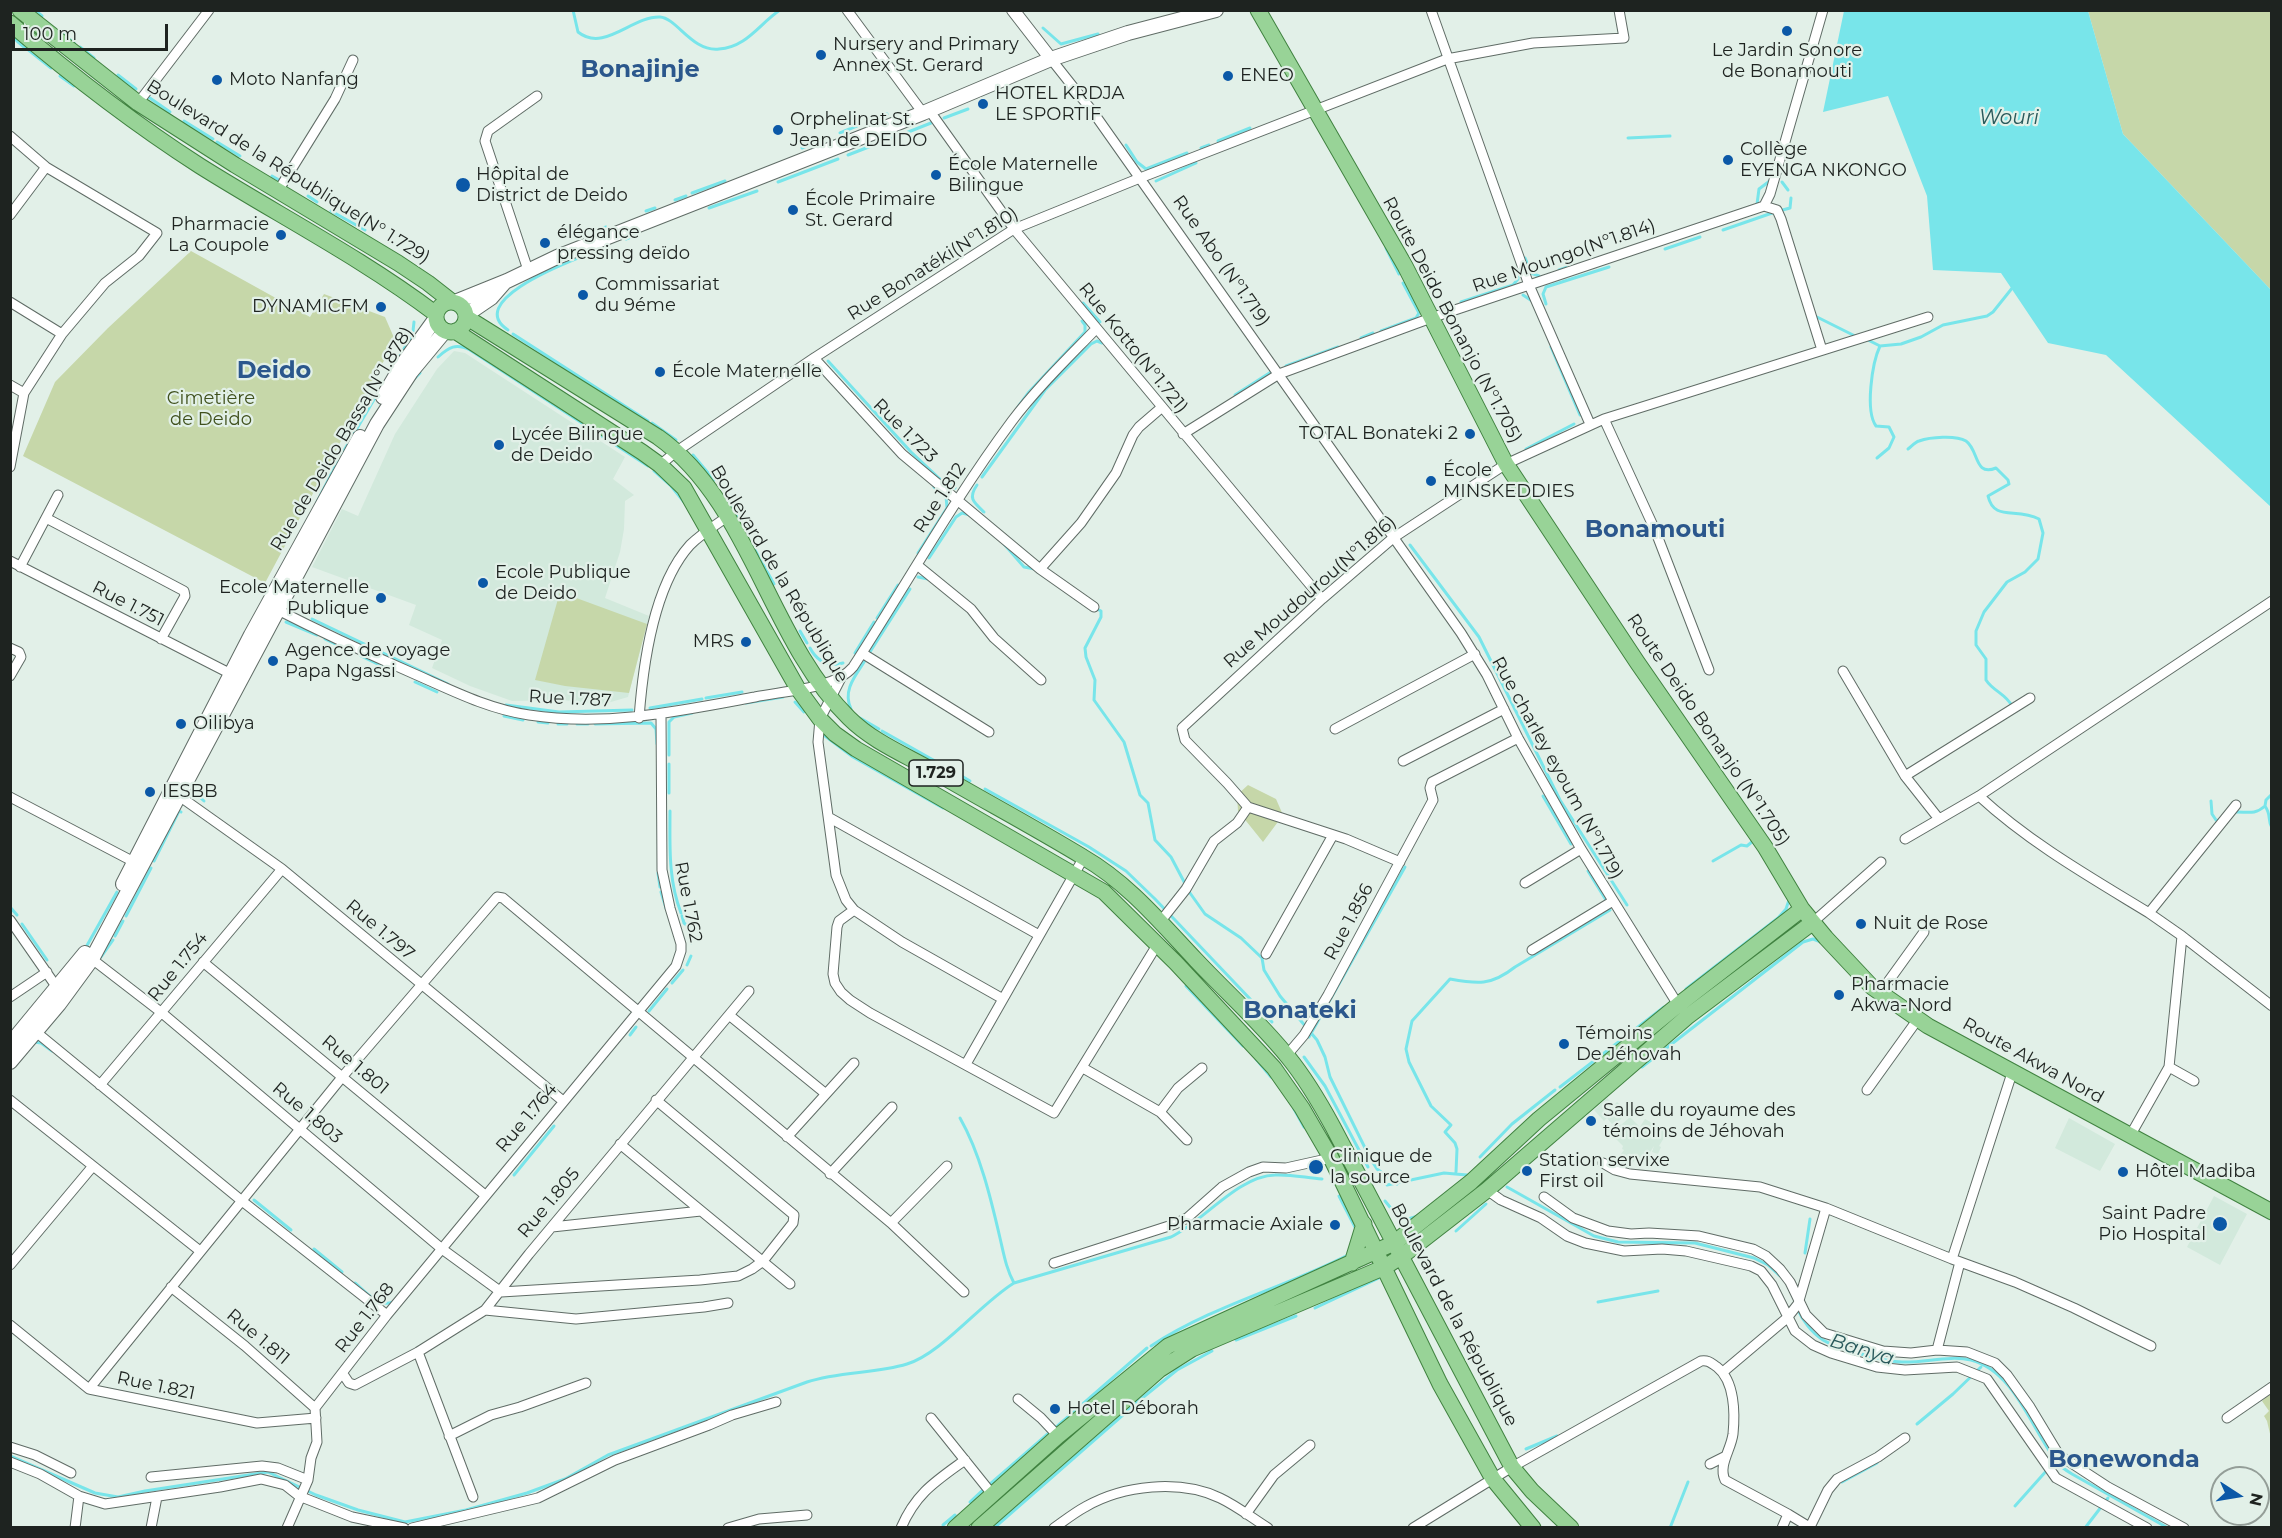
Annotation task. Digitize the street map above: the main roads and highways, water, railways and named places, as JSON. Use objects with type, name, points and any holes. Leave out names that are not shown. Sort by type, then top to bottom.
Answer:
[{"type":"main road","name":"Boulevard de la République(N° 1.729)","points":[[20,10],[138,103],[218,155],[398,263],[453,302]]},
{"type":"main road","points":[[453,302],[461,305],[466,316],[464,325],[450,331],[439,326],[436,316],[439,307],[1051,59],[1128,33],[1216,10]]},
{"type":"main road","name":"Route Deido Bonanjo (N°1.705)","points":[[1258,10],[1401,258],[1506,464],[1637,662],[1765,847],[1802,909]]},
{"type":"main road","name":"Boulevard de la République(N° 1.729)","points":[[10,23],[122,112],[199,165],[383,277],[436,316]]},
{"type":"main road","points":[[466,316],[491,298],[507,281]]},
{"type":"main road","name":"Rue de Deido Bassa(N°1.878)","points":[[10,1062],[92,959],[272,607],[385,394],[436,316]]},
{"type":"main road","name":"Boulevard de la République","points":[[466,316],[677,451],[706,485],[728,518],[820,684],[849,719],[865,732],[1084,857],[1166,916],[1287,1055],[1317,1098],[1512,1467],[1532,1491],[1571,1527]]},
{"type":"main road","name":"Rue de Deido Bassa(N°1.878)","points":[[10,1044],[58,989],[92,943],[134,862],[176,794],[231,674],[377,424],[411,372],[450,331]]},
{"type":"main road","name":"Boulevard de la République","points":[[450,331],[660,465],[684,488],[798,689],[820,719],[835,734],[881,765],[1104,892],[1274,1068],[1298,1101],[1331,1158],[1440,1384],[1493,1479],[1533,1527]]},
{"type":"main road","points":[[759,619],[777,610]]},
{"type":"main road","points":[[955,1527],[1058,1436],[1168,1346],[1378,1252],[1398,1250],[1487,1190],[1682,1011],[1802,909]]},
{"type":"main road","name":"Route Akwa Nord","points":[[1802,909],[1844,958],[1880,993],[1918,1019],[2012,1073],[2271,1212]]},
{"type":"main road","points":[[979,1527],[1175,1358],[1192,1348],[1385,1267],[1412,1229],[1471,1182],[1539,1119],[1682,1011],[1812,922]]},
{"type":"main road","points":[[1379,1216],[1412,1229]]},
{"type":"main road","points":[[1352,1263],[1364,1224]]},
{"type":"water","name":"Wouri","points":[[1844,11],[2088,11],[2123,134],[2271,290],[2271,507],[2106,355],[2048,343],[2001,273],[1933,270],[1927,196],[1888,96],[1823,112]]},
{"type":"waterway","points":[[35,10],[42,16]]},
{"type":"waterway","points":[[573,10],[578,32],[588,37],[608,36],[639,22],[660,17],[673,23],[693,40],[709,49],[737,44],[780,10]]},
{"type":"waterway","points":[[1043,28],[1061,44],[1098,34]]},
{"type":"waterway","points":[[60,32],[74,43]]},
{"type":"waterway","points":[[10,35],[16,40]]},
{"type":"waterway","points":[[17,41],[24,47]]},
{"type":"waterway","points":[[80,47],[94,58]]},
{"type":"waterway","points":[[26,48],[51,68]]},
{"type":"waterway","points":[[118,75],[136,89]]},
{"type":"waterway","points":[[60,76],[74,86]]},
{"type":"waterway","points":[[147,96],[170,112]]},
{"type":"waterway","points":[[944,118],[968,109]]},
{"type":"waterway","points":[[867,122],[887,114]]},
{"type":"waterway","points":[[184,121],[213,139]]},
{"type":"waterway","points":[[888,140],[931,123]]},
{"type":"waterway","points":[[840,133],[859,125]]},
{"type":"waterway","points":[[1218,141],[1250,128]]},
{"type":"waterway","points":[[1628,138],[1670,136]]},
{"type":"waterway","points":[[217,142],[240,156]]},
{"type":"waterway","points":[[802,148],[814,143]]},
{"type":"waterway","points":[[848,155],[879,143]]},
{"type":"waterway","points":[[1126,145],[1137,162],[1146,169],[1187,153]]},
{"type":"waterway","points":[[1201,148],[1209,145]]},
{"type":"waterway","points":[[778,182],[838,159]]},
{"type":"waterway","points":[[1156,181],[1196,163]]},
{"type":"waterway","points":[[272,176],[279,180]]},
{"type":"waterway","points":[[1757,204],[1759,189],[1771,180]]},
{"type":"waterway","points":[[692,193],[725,181]]},
{"type":"waterway","points":[[1782,182],[1788,190]]},
{"type":"waterway","points":[[709,208],[757,191]]},
{"type":"waterway","points":[[308,196],[317,202]]},
{"type":"waterway","points":[[675,200],[686,196]]},
{"type":"waterway","points":[[1779,211],[1790,208],[1791,198]]},
{"type":"waterway","points":[[646,211],[655,208]]},
{"type":"waterway","points":[[331,211],[365,230]]},
{"type":"waterway","points":[[1723,230],[1775,212]]},
{"type":"waterway","points":[[596,231],[606,227]]},
{"type":"waterway","points":[[626,239],[636,235]]},
{"type":"waterway","points":[[1665,249],[1700,237]]},
{"type":"waterway","points":[[1386,248],[1399,274]]},
{"type":"waterway","points":[[589,253],[597,250]]},
{"type":"waterway","points":[[508,330],[498,319],[499,308],[508,296],[539,276],[583,256]]},
{"type":"waterway","points":[[1525,258],[1531,272]]},
{"type":"waterway","points":[[1559,270],[1571,266]]},
{"type":"waterway","points":[[1546,304],[1543,294],[1546,287],[1609,267]]},
{"type":"waterway","points":[[1461,302],[1513,285],[1518,279],[1518,272]]},
{"type":"waterway","points":[[1531,273],[1539,276]]},
{"type":"waterway","points":[[1381,331],[1416,318],[1419,313],[1403,283]]},
{"type":"waterway","points":[[1866,339],[1880,346],[1901,344],[1921,337],[1943,325],[1987,316],[2013,287]]},
{"type":"waterway","points":[[1523,295],[1532,301]]},
{"type":"waterway","points":[[1083,303],[1100,322]]},
{"type":"waterway","points":[[1815,316],[1857,337]]},
{"type":"waterway","points":[[1018,407],[1085,332],[1085,325],[1082,321]]},
{"type":"waterway","points":[[413,331],[414,322]]},
{"type":"waterway","points":[[1361,338],[1373,333]]},
{"type":"waterway","points":[[513,334],[648,421]]},
{"type":"waterway","points":[[398,359],[412,335]]},
{"type":"waterway","points":[[982,477],[1045,390],[1091,344],[1097,341],[1102,343]]},
{"type":"waterway","points":[[1877,458],[1889,448],[1894,437],[1889,427],[1876,426],[1871,410],[1872,375],[1880,346]]},
{"type":"waterway","points":[[438,357],[453,347],[470,350],[648,466]]},
{"type":"waterway","points":[[1286,366],[1338,347]]},
{"type":"waterway","points":[[1551,347],[1580,415]]},
{"type":"waterway","points":[[828,361],[911,452],[942,481]]},
{"type":"waterway","points":[[1235,395],[1271,372]]},
{"type":"waterway","points":[[413,380],[420,373]]},
{"type":"waterway","points":[[342,454],[379,391]]},
{"type":"waterway","points":[[652,423],[676,440]]},
{"type":"waterway","points":[[1526,449],[1574,424]]},
{"type":"waterway","points":[[1908,449],[1930,438],[1950,437],[1966,441],[1980,466],[1989,470],[1996,468],[2008,480],[2009,484],[1988,496],[1995,509],[2039,519],[2043,533],[2038,559],[2025,572],[2007,582],[1984,612],[1976,631],[1976,645],[1986,659],[1986,680],[2012,706]]},
{"type":"waterway","points":[[693,455],[714,480]]},
{"type":"waterway","points":[[317,502],[338,461]]},
{"type":"waterway","points":[[654,471],[684,502]]},
{"type":"waterway","points":[[945,480],[955,488]]},
{"type":"waterway","points":[[977,485],[972,497],[984,512]]},
{"type":"waterway","points":[[918,553],[947,508],[946,496],[934,487]]},
{"type":"waterway","points":[[730,505],[738,519]]},
{"type":"waterway","points":[[929,558],[956,517],[962,513],[970,515]]},
{"type":"waterway","points":[[751,543],[774,584]]},
{"type":"waterway","points":[[1004,544],[1024,567],[1035,569]]},
{"type":"waterway","points":[[1410,545],[1479,637],[1560,800],[1627,905]]},
{"type":"waterway","points":[[918,577],[928,579]]},
{"type":"waterway","points":[[877,618],[898,585]]},
{"type":"waterway","points":[[868,655],[910,589]]},
{"type":"waterway","points":[[1095,608],[1101,611],[1101,617],[1085,648],[1095,680],[1094,700],[1124,742],[1140,795],[1148,803],[1155,840],[1171,857],[1190,893],[1205,914],[1241,938],[1262,958],[1264,970],[1280,996],[1317,1040],[1325,1057],[1330,1077],[1370,1158],[1377,1169],[1397,1184]]},
{"type":"waterway","points":[[312,619],[448,684]]},
{"type":"waterway","points":[[286,622],[317,635]]},
{"type":"waterway","points":[[855,653],[874,622]]},
{"type":"waterway","points":[[800,631],[807,643]]},
{"type":"waterway","points":[[325,639],[352,652]]},
{"type":"waterway","points":[[810,648],[824,662],[843,663]]},
{"type":"waterway","points":[[361,656],[392,671]]},
{"type":"waterway","points":[[851,709],[849,689],[866,659]]},
{"type":"waterway","points":[[415,682],[437,692]]},
{"type":"waterway","points":[[706,698],[742,692]]},
{"type":"waterway","points":[[746,703],[783,697]]},
{"type":"waterway","points":[[650,708],[702,699]]},
{"type":"waterway","points":[[795,702],[804,712]]},
{"type":"waterway","points":[[506,705],[559,712],[632,710]]},
{"type":"waterway","points":[[669,755],[669,722],[674,717],[692,713]]},
{"type":"waterway","points":[[504,716],[523,720]]},
{"type":"waterway","points":[[860,718],[879,729]]},
{"type":"waterway","points":[[538,722],[548,723]]},
{"type":"waterway","points":[[595,724],[651,723],[656,729],[657,744]]},
{"type":"waterway","points":[[558,724],[567,724]]},
{"type":"waterway","points":[[577,724],[588,724]]},
{"type":"waterway","points":[[882,731],[935,761]]},
{"type":"waterway","points":[[821,733],[853,757],[943,808]]},
{"type":"waterway","points":[[669,764],[669,793]]},
{"type":"waterway","points":[[943,765],[970,781]]},
{"type":"waterway","points":[[192,785],[192,790],[204,801]]},
{"type":"waterway","points":[[985,789],[1089,847],[1126,871],[1272,1022]]},
{"type":"waterway","points":[[2233,812],[2257,811],[2265,806],[2266,800],[2272,794]]},
{"type":"waterway","points":[[1543,796],[1571,844]]},
{"type":"waterway","points":[[2211,801],[2212,814],[2216,820],[2220,821]]},
{"type":"waterway","points":[[2265,806],[2272,828]]},
{"type":"waterway","points":[[154,861],[179,811],[181,812]]},
{"type":"waterway","points":[[670,811],[672,875],[681,913]]},
{"type":"waterway","points":[[1713,861],[1741,845],[1747,846],[1753,841],[1752,839]]},
{"type":"waterway","points":[[1309,1037],[1405,867]]},
{"type":"waterway","points":[[126,916],[151,868]]},
{"type":"waterway","points":[[1588,871],[1606,900]]},
{"type":"waterway","points":[[658,873],[660,887]]},
{"type":"waterway","points":[[85,949],[117,892]]},
{"type":"waterway","points":[[661,892],[666,908]]},
{"type":"waterway","points":[[1686,989],[1778,918],[1786,909],[1789,900]]},
{"type":"waterway","points":[[10,907],[17,915]]},
{"type":"waterway","points":[[1456,1172],[1457,1149],[1455,1143],[1445,1132],[1451,1125],[1431,1106],[1409,1062],[1406,1049],[1412,1021],[1450,979],[1484,982],[1499,978],[1610,910]]},
{"type":"waterway","points":[[682,916],[684,923],[689,927],[691,943]]},
{"type":"waterway","points":[[115,936],[123,921]]},
{"type":"waterway","points":[[22,924],[47,960]]},
{"type":"waterway","points":[[1642,1067],[1803,942],[1813,939],[1821,942]]},
{"type":"waterway","points":[[101,957],[113,940]]},
{"type":"waterway","points":[[687,965],[691,956]]},
{"type":"waterway","points":[[672,983],[683,970]]},
{"type":"waterway","points":[[1186,986],[1243,1046]]},
{"type":"waterway","points":[[649,1011],[667,989]]},
{"type":"waterway","points":[[1560,1087],[1664,1007]]},
{"type":"waterway","points":[[630,1035],[636,1027]]},
{"type":"waterway","points":[[34,1042],[41,1043],[52,1051]]},
{"type":"waterway","points":[[1304,1057],[1325,1086],[1368,1167]]},
{"type":"waterway","points":[[1256,1059],[1271,1077]]},
{"type":"waterway","points":[[1480,1157],[1512,1124],[1555,1090]]},
{"type":"waterway","points":[[1294,1109],[1304,1127]]},
{"type":"waterway","points":[[960,1118],[984,1176],[1005,1261],[1014,1283]]},
{"type":"waterway","points":[[514,1175],[554,1126]]},
{"type":"waterway","points":[[1387,1185],[1444,1173],[1467,1175]]},
{"type":"waterway","points":[[10,1456],[95,1493],[118,1497],[268,1472],[316,1495],[358,1510],[405,1522],[466,1510],[527,1493],[565,1479],[608,1455],[819,1378],[907,1364],[933,1350],[1014,1283],[1171,1237],[1235,1191],[1261,1177],[1281,1175],[1322,1179]]},
{"type":"waterway","name":"Banya","points":[[1507,1187],[1594,1236],[1618,1242],[1695,1243],[1754,1258],[1768,1265],[1780,1276]]},
{"type":"waterway","points":[[1339,1196],[1357,1231]]},
{"type":"waterway","points":[[254,1200],[291,1230]]},
{"type":"waterway","points":[[1385,1201],[1399,1218],[1408,1219],[1418,1216]]},
{"type":"waterway","points":[[1456,1231],[1486,1204]]},
{"type":"waterway","points":[[1805,1253],[1810,1219]]},
{"type":"waterway","points":[[314,1249],[342,1272]]},
{"type":"waterway","points":[[1151,1346],[1223,1308],[1348,1255]]},
{"type":"waterway","points":[[1315,1308],[1379,1278]]},
{"type":"waterway","points":[[355,1283],[377,1301],[393,1302]]},
{"type":"waterway","points":[[1598,1302],[1658,1291]]},
{"type":"waterway","name":"Banya","points":[[1797,1308],[1808,1326],[1819,1337],[1849,1350],[1895,1361],[1963,1359],[1986,1366],[2000,1376],[2011,1389],[2061,1466],[2168,1528]]},
{"type":"waterway","points":[[1236,1340],[1296,1316]]},
{"type":"waterway","points":[[1054,1429],[1147,1348]]},
{"type":"waterway","points":[[1136,1403],[1177,1370],[1212,1351]]},
{"type":"waterway","points":[[1917,1424],[1981,1367]]},
{"type":"waterway","points":[[994,1528],[1132,1407]]},
{"type":"waterway","points":[[989,1485],[1050,1432]]},
{"type":"waterway","points":[[1526,1449],[1557,1436]]},
{"type":"waterway","points":[[1842,1482],[1877,1463]]},
{"type":"waterway","points":[[2015,1506],[2048,1469]]},
{"type":"waterway","points":[[1670,1528],[1688,1482]]},
{"type":"waterway","points":[[970,1502],[985,1488]]},
{"type":"waterway","points":[[2085,1528],[2108,1498]]},
{"type":"waterway","points":[[943,1525],[955,1515]]},
{"type":"place","name":"Le Jardin Sonore de Bonamouti","points":[[1787,31]]},
{"type":"place","name":"Nursery and Primary Annex St. Gerard","points":[[821,55]]},
{"type":"place","name":"ENEO","points":[[1228,76]]},
{"type":"place","name":"Moto Nanfang","points":[[217,80]]},
{"type":"place","name":"HOTEL KRDJA LE SPORTIF","points":[[983,104]]},
{"type":"place","name":"Orphelinat St. Jean de DEIDO","points":[[778,130]]},
{"type":"place","name":"Collège EYENGA NKONGO","points":[[1728,160]]},
{"type":"place","name":"École Maternelle Bilingue","points":[[936,175]]},
{"type":"place","name":"Hôpital de District de Deido","points":[[463,185]]},
{"type":"place","name":"École Primaire St. Gerard","points":[[793,210]]},
{"type":"place","name":"Pharmacie La Coupole","points":[[281,235]]},
{"type":"place","name":"élégance pressing deïdo","points":[[545,243]]},
{"type":"place","name":"Commissariat du 9éme","points":[[583,295]]},
{"type":"place","name":"DYNAMICFM","points":[[381,307]]},
{"type":"place","name":"École Maternelle","points":[[660,372]]},
{"type":"place","name":"TOTAL Bonateki 2","points":[[1470,434]]},
{"type":"place","name":"Lycée Bilingue de Deido","points":[[499,445]]},
{"type":"place","name":"École MINSKEDDIES","points":[[1431,481]]},
{"type":"place","name":"Ecole Publique de Deido","points":[[483,583]]},
{"type":"place","name":"Ecole Maternelle Publique","points":[[381,598]]},
{"type":"place","name":"MRS","points":[[746,642]]},
{"type":"place","name":"Agence de voyage Papa Ngassi","points":[[273,661]]},
{"type":"place","name":"Oilibya","points":[[181,724]]},
{"type":"place","name":"IESBB","points":[[150,792]]},
{"type":"place","name":"Nuit de Rose","points":[[1861,924]]},
{"type":"place","name":"Pharmacie Akwa-Nord","points":[[1839,995]]},
{"type":"place","name":"Témoins De Jéhovah","points":[[1564,1044]]},
{"type":"place","name":"Salle du royaume des témoins de Jéhovah","points":[[1591,1121]]},
{"type":"place","name":"Clinique de la source","points":[[1316,1167]]},
{"type":"place","name":"Station servixe First oil","points":[[1527,1171]]},
{"type":"place","name":"Hôtel Madiba","points":[[2123,1172]]},
{"type":"place","name":"Saint Padre Pio Hospital","points":[[2220,1224]]},
{"type":"place","name":"Pharmacie Axiale","points":[[1335,1225]]},
{"type":"place","name":"Hotel Déborah","points":[[1055,1409]]},
{"type":"district","name":"Bonajinje","points":[[640,70]]},
{"type":"district","name":"Deido","points":[[274,371]]},
{"type":"district","name":"Bonamouti","points":[[1655,530]]},
{"type":"district","name":"Bonateki","points":[[1300,1011]]},
{"type":"district","name":"Bonewonda","points":[[2124,1460]]},
{"type":"park label","name":"Cimetière de Deido","points":[[211,409]]}]
